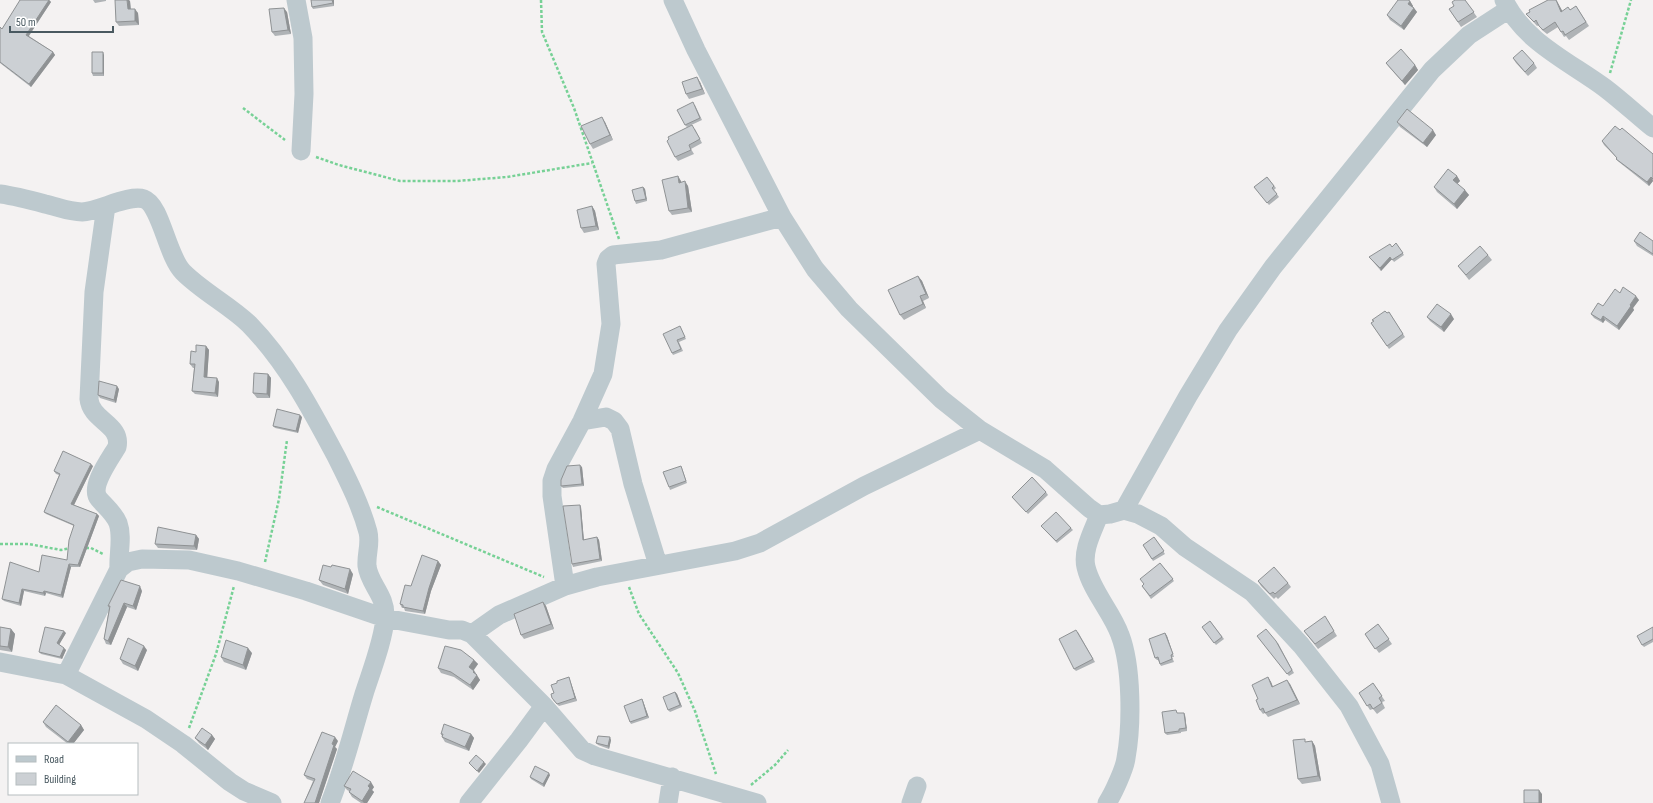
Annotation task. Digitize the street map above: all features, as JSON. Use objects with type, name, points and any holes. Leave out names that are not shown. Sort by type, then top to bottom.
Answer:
[{"type":"street","points":[[296,0],[302,38],[304,94],[301,152]]},
{"type":"street","points":[[673,0],[696,50],[782,217],[815,269],[850,309],[941,399],[980,430],[1045,469],[1089,508],[1099,515],[1124,510],[1138,514],[1161,526],[1185,547],[1252,592],[1302,645],[1350,706],[1380,764],[1391,803]]},
{"type":"street","points":[[1124,510],[1188,396],[1228,330],[1278,260],[1432,70],[1469,35],[1507,4],[1521,27],[1538,42],[1606,89],[1653,128]]},
{"type":"street","points":[[0,194],[16,196],[71,212],[85,212],[134,198],[141,198],[152,204],[170,250],[181,270],[248,323],[277,356],[300,390],[357,498],[368,535],[369,544],[367,566],[370,576],[382,598],[385,618],[378,650],[330,803]]},
{"type":"street","points":[[66,675],[119,564],[120,533],[118,523],[97,497],[95,491],[96,483],[117,446],[118,440],[115,431],[94,413],[90,407],[89,399],[94,292],[106,206]]},
{"type":"street","points":[[566,586],[552,496],[552,481],[556,469],[582,421],[603,374],[611,324],[606,264],[608,259],[613,255],[624,253],[661,250],[782,217]]},
{"type":"street","points":[[582,421],[606,417],[614,421],[620,428],[633,484],[658,565]]},
{"type":"street","points":[[472,634],[499,615],[566,586],[623,572],[735,551],[760,543],[864,486],[980,430]]},
{"type":"street","points":[[1099,515],[1086,549],[1086,566],[1091,580],[1120,634],[1127,658],[1130,708],[1126,760],[1107,803]]},
{"type":"street","points":[[119,564],[142,559],[190,560],[238,571],[306,591],[385,618],[434,628],[462,630],[472,634],[544,706],[582,750],[595,756],[758,803]]},
{"type":"street","points":[[0,662],[66,675],[146,719],[183,744],[230,782],[244,791],[272,803]]},
{"type":"street","points":[[469,803],[544,706]]},
{"type":"street","points":[[668,803],[672,777]]},
{"type":"path","points":[[541,0],[542,32],[574,108],[624,253]]},
{"type":"path","points":[[1606,89],[1631,0]]},
{"type":"path","points":[[242,108],[301,152],[338,165],[400,181],[457,181],[507,177],[592,163]]},
{"type":"path","points":[[261,578],[279,499],[287,440]]},
{"type":"path","points":[[357,498],[566,586]]},
{"type":"path","points":[[0,544],[29,544],[61,550],[76,547]]},
{"type":"path","points":[[83,547],[91,548],[119,564]]},
{"type":"path","points":[[183,744],[216,654],[238,571]]},
{"type":"path","points":[[623,572],[639,614],[678,673],[729,794],[761,778],[788,750]]},
{"type":"building","points":[[20,0],[49,0],[26,35],[53,52],[29,84],[0,62],[0,27],[2,29]]},
{"type":"building","points":[[115,0],[127,0],[128,9],[135,9],[135,21],[116,22]]},
{"type":"building","points":[[311,0],[332,0],[333,3],[312,7]]},
{"type":"building","points":[[1398,0],[1410,1],[1408,4],[1414,8],[1401,26],[1387,15]]},
{"type":"building","points":[[1455,0],[1465,0],[1474,12],[1458,22],[1449,9],[1454,6],[1452,2]]},
{"type":"building","points":[[1548,0],[1556,0],[1561,12],[1568,7],[1570,10],[1576,6],[1586,22],[1565,35],[1563,31],[1561,32],[1555,22],[1543,30],[1536,20],[1534,22],[1526,14],[1530,12],[1529,10]]},
{"type":"building","points":[[284,8],[288,30],[272,32],[269,9]]},
{"type":"building","points":[[1401,49],[1415,65],[1402,81],[1386,63]]},
{"type":"building","points":[[1522,50],[1534,63],[1525,72],[1513,58]]},
{"type":"building","points":[[92,52],[103,52],[103,73],[92,73]]},
{"type":"building","points":[[697,77],[702,89],[686,94],[682,82]]},
{"type":"building","points":[[693,102],[700,118],[685,125],[677,110]]},
{"type":"building","points":[[1407,109],[1433,130],[1423,143],[1397,122]]},
{"type":"building","points":[[602,117],[610,135],[590,144],[581,126]]},
{"type":"building","points":[[692,125],[700,139],[689,145],[691,150],[675,157],[667,141],[669,139],[668,137]]},
{"type":"building","points":[[1615,126],[1620,130],[1622,128],[1653,154],[1653,179],[1651,177],[1647,182],[1616,159],[1617,158],[1602,141]]},
{"type":"building","points":[[1448,169],[1457,176],[1453,180],[1465,190],[1454,204],[1434,187]]},
{"type":"building","points":[[678,176],[679,183],[685,181],[688,208],[669,211],[662,180]]},
{"type":"building","points":[[1267,177],[1274,186],[1272,188],[1277,194],[1267,203],[1254,187]]},
{"type":"building","points":[[643,187],[646,199],[635,201],[632,190]]},
{"type":"building","points":[[592,206],[596,226],[581,228],[577,210]]},
{"type":"building","points":[[1640,232],[1653,241],[1653,254],[1634,241]]},
{"type":"building","points":[[1396,243],[1403,253],[1392,260],[1390,257],[1380,268],[1369,257],[1390,244],[1392,247]]},
{"type":"building","points":[[1480,246],[1488,255],[1466,275],[1458,266]]},
{"type":"building","points":[[918,276],[926,294],[920,296],[923,304],[900,315],[888,290]]},
{"type":"building","points":[[1623,287],[1636,296],[1617,326],[1603,316],[1601,320],[1591,314],[1598,303],[1603,306],[1615,289],[1620,293]]},
{"type":"building","points":[[1437,304],[1451,314],[1441,327],[1427,317]]},
{"type":"building","points":[[1385,311],[1387,313],[1389,312],[1403,334],[1387,346],[1371,323],[1374,321],[1372,320]]},
{"type":"building","points":[[680,326],[685,337],[677,340],[681,349],[672,353],[663,334]]},
{"type":"building","points":[[196,345],[206,346],[204,377],[217,378],[215,393],[192,391],[195,364],[190,364],[191,351],[196,352]]},
{"type":"building","points":[[254,373],[268,374],[267,394],[253,393]]},
{"type":"building","points":[[99,381],[117,386],[114,400],[98,395]]},
{"type":"building","points":[[277,409],[300,415],[296,431],[273,426]]},
{"type":"building","points":[[63,451],[91,464],[71,504],[97,514],[78,565],[69,564],[61,595],[44,591],[43,593],[22,589],[19,603],[2,599],[10,562],[39,572],[42,555],[67,560],[69,540],[74,525],[44,512],[60,474],[54,471]]},
{"type":"building","points":[[580,465],[582,484],[561,486],[561,480],[567,466]]},
{"type":"building","points":[[681,466],[686,481],[669,487],[663,472]]},
{"type":"building","points":[[1032,477],[1046,492],[1026,512],[1012,497]]},
{"type":"building","points":[[580,505],[583,540],[597,537],[600,559],[572,564],[563,506]]},
{"type":"building","points":[[1056,512],[1071,528],[1056,541],[1041,526]]},
{"type":"building","points":[[158,527],[196,535],[194,546],[155,544]]},
{"type":"building","points":[[1154,537],[1164,551],[1152,559],[1143,545]]},
{"type":"building","points":[[422,555],[438,561],[423,611],[403,607],[403,605],[400,604],[405,585],[411,586]]},
{"type":"building","points":[[1160,563],[1173,579],[1150,596],[1142,586],[1144,584],[1140,579]]},
{"type":"building","points":[[323,565],[331,567],[332,565],[350,569],[345,589],[319,580]]},
{"type":"building","points":[[1274,567],[1288,583],[1275,594],[1273,592],[1270,594],[1258,581]]},
{"type":"building","points":[[121,580],[140,586],[133,606],[124,603],[108,641],[104,639],[110,606],[108,606]]},
{"type":"building","points":[[543,602],[551,624],[521,635],[514,614]]},
{"type":"building","points":[[1325,616],[1334,631],[1315,644],[1304,631]]},
{"type":"building","points":[[1210,621],[1222,637],[1214,643],[1202,627]]},
{"type":"building","points":[[1378,624],[1389,639],[1375,649],[1365,634]]},
{"type":"building","points":[[0,627],[11,629],[8,647],[0,646]]},
{"type":"building","points":[[45,627],[64,631],[57,643],[64,648],[60,657],[39,652]]},
{"type":"building","points":[[1653,627],[1653,639],[1642,645],[1637,636]]},
{"type":"building","points":[[1266,629],[1276,641],[1292,670],[1287,674],[1257,636]]},
{"type":"building","points":[[1076,630],[1093,659],[1074,669],[1059,639]]},
{"type":"building","points":[[1165,633],[1173,654],[1171,655],[1172,659],[1160,664],[1158,657],[1155,658],[1149,639]]},
{"type":"building","points":[[128,638],[144,646],[135,666],[120,659]]},
{"type":"building","points":[[226,640],[248,648],[243,665],[221,657]]},
{"type":"building","points":[[445,646],[461,650],[474,660],[469,667],[477,675],[470,685],[451,672],[438,668]]},
{"type":"building","points":[[569,677],[575,698],[557,704],[552,698],[551,694],[554,693],[551,685],[557,683],[557,681]]},
{"type":"building","points":[[1268,677],[1272,687],[1287,680],[1297,700],[1265,713],[1263,708],[1260,710],[1256,700],[1258,699],[1252,685]]},
{"type":"building","points":[[1373,683],[1382,696],[1379,698],[1382,703],[1373,709],[1370,704],[1367,706],[1359,693]]},
{"type":"building","points":[[675,692],[680,705],[668,710],[663,697]]},
{"type":"building","points":[[642,699],[647,716],[630,722],[624,706]]},
{"type":"building","points":[[56,705],[81,725],[68,742],[43,722]]},
{"type":"building","points":[[1176,710],[1177,713],[1184,713],[1186,728],[1179,729],[1179,731],[1165,733],[1162,712]]},
{"type":"building","points":[[444,724],[471,734],[465,747],[442,737],[443,734],[441,734]]},
{"type":"building","points":[[202,728],[212,735],[205,745],[195,738]]},
{"type":"building","points":[[322,732],[335,737],[332,744],[334,745],[315,803],[304,803],[315,779],[304,775]]},
{"type":"building","points":[[598,736],[610,737],[608,746],[596,743]]},
{"type":"building","points":[[1305,739],[1305,742],[1312,741],[1318,776],[1298,779],[1293,740]]},
{"type":"building","points":[[476,755],[484,762],[477,771],[469,763]]},
{"type":"building","points":[[535,766],[549,773],[543,784],[530,777]]},
{"type":"building","points":[[353,771],[371,782],[368,786],[370,788],[362,801],[349,792],[351,789],[344,786]]},
{"type":"building","points":[[1524,790],[1539,790],[1539,803],[1524,803]]}]
